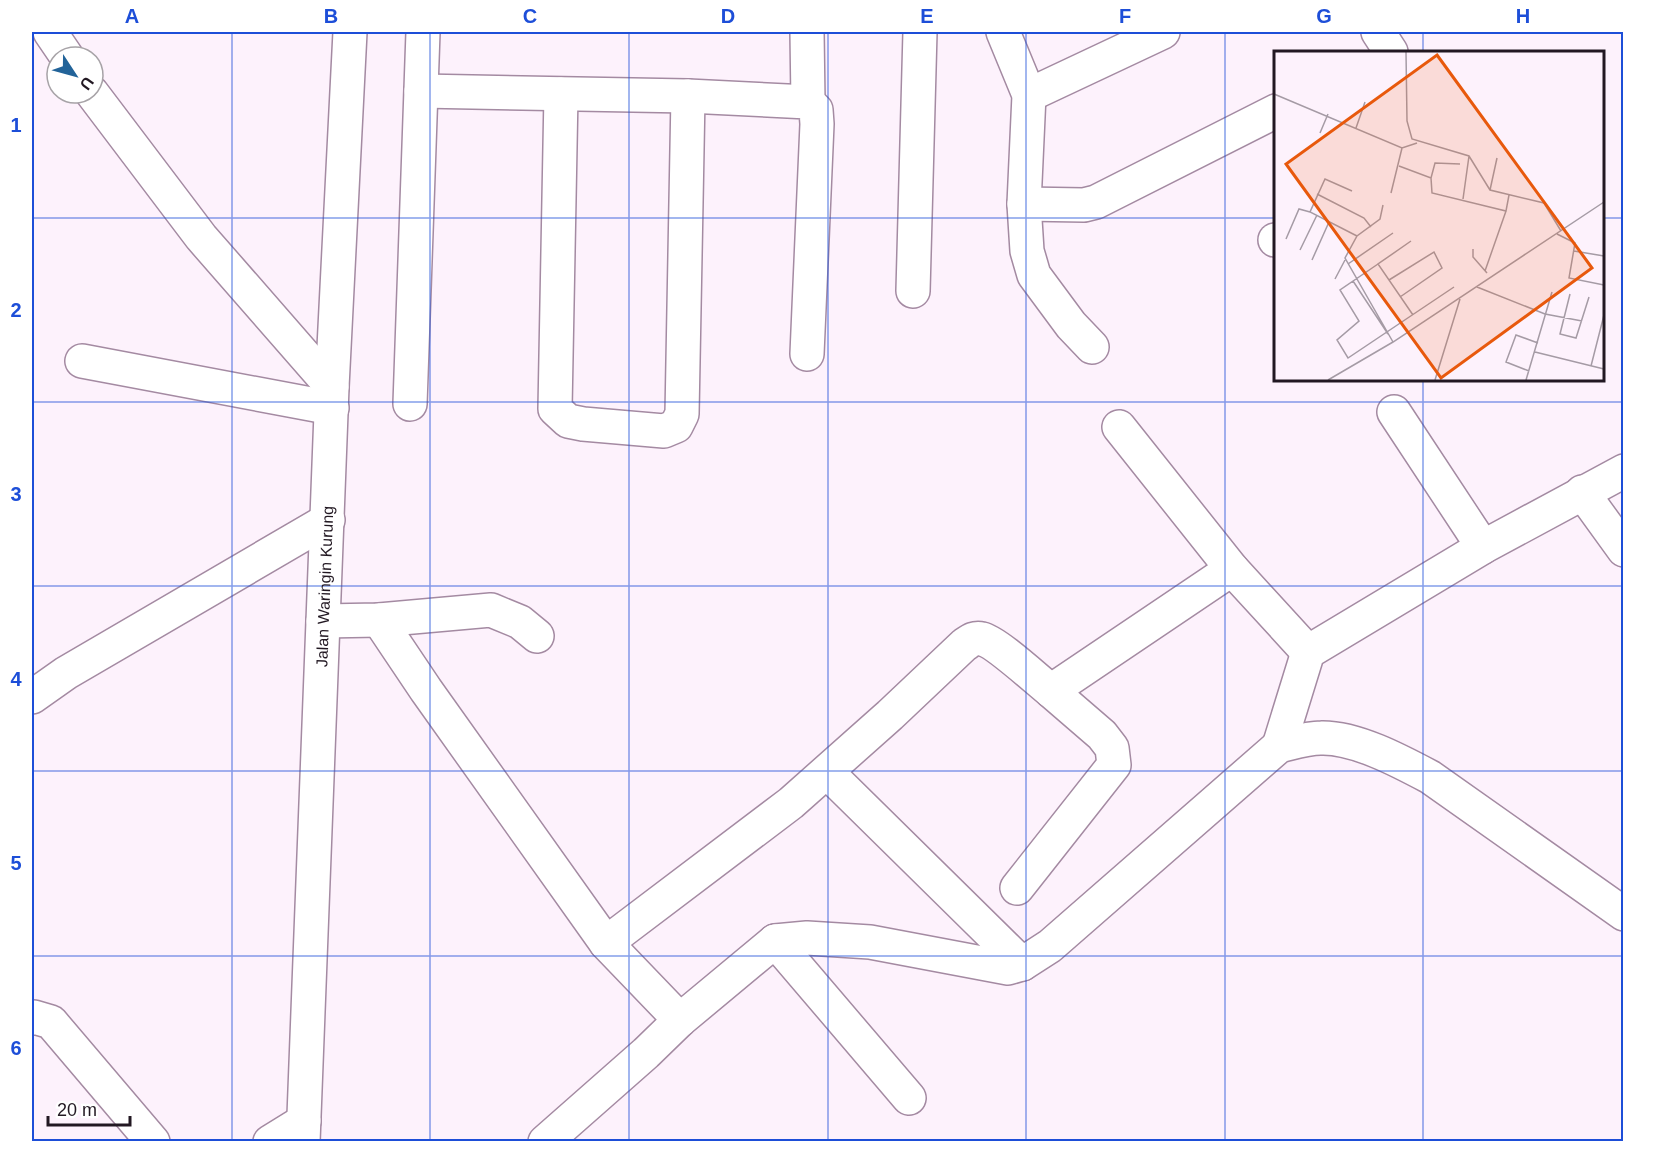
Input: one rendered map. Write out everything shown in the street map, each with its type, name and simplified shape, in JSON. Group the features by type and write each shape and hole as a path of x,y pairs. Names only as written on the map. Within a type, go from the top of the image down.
{"street":[{"path":"50,32 59,45"},
{"name":"Jalan Waringin Kurung","path":"304,1131 332,398 350,32"},
{"path":"410,404 423,32"},
{"path":"807,32 808,102"},
{"path":"913,291 920,32"},
{"path":"1003,32 1029,95 1024,204 1027,251 1034,276 1071,325 1092,347"},
{"path":"1029,95 1163,32"},
{"path":"1378,32 1390,51"},
{"path":"421,91 688,96 808,102 816,110 817,124 807,354"},
{"path":"561,94 555,409 567,421 664,431 676,426 682,414 688,96"},
{"path":"101,105 201,237 332,398"},
{"path":"1024,204 1096,202 1274,112"},
{"path":"82,361 332,398"},
{"path":"1394,412 1484,547"},
{"path":"1119,427 1232,569 1308,652"},
{"path":"1279,746 1308,652 1484,547 1623,471"},
{"path":"1582,492 1623,550"},
{"path":"32,697 66,673 328,520"},
{"path":"1051,690 1232,569"},
{"path":"323,621 379,620 491,610 520,622 537,636"},
{"path":"379,620 606,943 680,1020"},
{"path":"606,943 791,803 973,639 983,639 994,645 1051,690 1102,735 1112,748 1114,765 1017,888"},
{"path":"545,1142 680,1020 775,941 807,938 870,942 1008,968 1022,964 1050,946 1279,746 1321,738 1359,744 1396,759 1430,777 1623,914"},
{"path":"827,772 1022,964"},
{"path":"775,941 909,1098"},
{"path":"32,1018 51,1022 153,1141"},
{"path":"270,1142 304,1131"}]}
